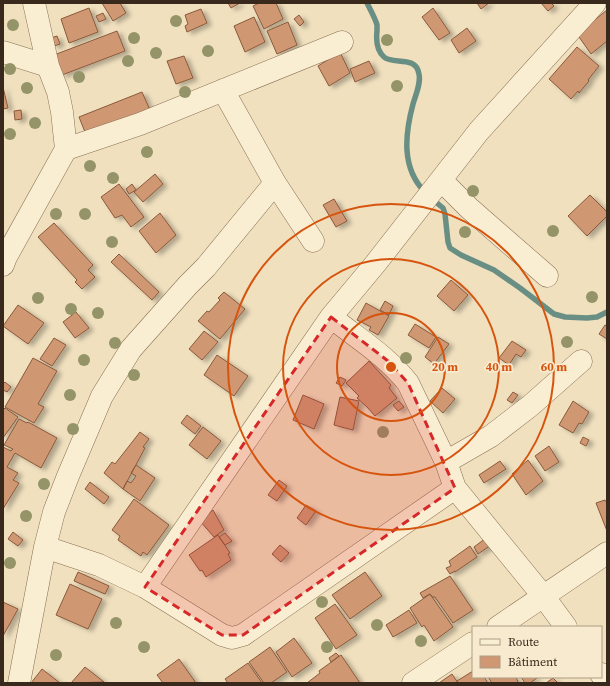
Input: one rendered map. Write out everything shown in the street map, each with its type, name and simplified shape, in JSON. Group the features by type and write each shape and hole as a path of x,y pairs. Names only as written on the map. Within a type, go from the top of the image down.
{"street":[{"path":"3,265 66,148 58,92 48,66 34,3"},
{"path":"145,587 331,317 376,263 479,131 595,3"},
{"path":"66,148 140,124 342,42"},
{"path":"3,52 48,66"},
{"path":"223,90 275,183 313,241"},
{"path":"441,180 469,208 547,276"},
{"path":"19,683 45,547 54,512 102,396 131,349 206,267 275,183"},
{"path":"331,317 400,372 408,383 446,462 455,488 544,597 565,626"},
{"path":"446,462 491,436 525,410 581,361"},
{"path":"45,547 99,566 145,587 222,635 232,638 243,635 455,488"},
{"path":"500,626 607,553"},
{"path":"413,683 472,644"}],"highlighted area":[{"path":"331,317 388,361 408,383 455,488 243,635 222,635 145,587"}],"building":[{"path":"102,3 120,3 126,13 113,21"},
{"path":"228,3 240,3 231,8"},
{"path":"259,3 276,3 283,19 264,29 253,6"},
{"path":"477,3 489,3 481,9"},
{"path":"541,3 551,3 554,6 548,11"},
{"path":"89,8 98,32 69,43 61,19"},
{"path":"433,8 450,33 439,40 422,17"},
{"path":"201,9 207,23 187,32 185,26 188,24 185,15"},
{"path":"607,10 607,41 591,54 577,34"},
{"path":"103,13 106,19 99,22 96,16"},
{"path":"299,15 304,22 300,26 294,19"},
{"path":"254,17 265,42 245,52 234,26"},
{"path":"288,22 297,45 277,54 267,31"},
{"path":"467,28 476,41 459,53 451,40"},
{"path":"117,31 125,51 62,75 54,55"},
{"path":"57,36 60,44 54,46 51,38"},
{"path":"577,47 599,66 579,93 578,91 571,99 549,79"},
{"path":"340,52 350,73 329,86 318,66"},
{"path":"184,56 193,78 176,84 167,61"},
{"path":"369,61 375,73 355,82 350,69"},
{"path":"3,87 8,108 3,109"},
{"path":"142,92 150,110 87,137 79,117"},
{"path":"21,110 22,119 15,120 14,111"},
{"path":"155,174 163,184 143,202 134,192"},
{"path":"119,184 144,217 131,227 122,215 115,218 101,197"},
{"path":"132,184 136,190 129,194 126,189"},
{"path":"590,195 607,212 607,216 587,236 568,216"},
{"path":"334,199 347,221 336,227 323,205"},
{"path":"160,213 176,235 156,253 139,231"},
{"path":"54,223 93,265 88,270 95,277 82,289 75,282 77,280 38,237"},
{"path":"119,254 159,292 152,300 111,262"},
{"path":"451,280 468,295 454,311 437,296"},
{"path":"224,292 245,309 220,339 198,321 220,300 218,298"},
{"path":"385,301 393,306 389,315 380,310"},
{"path":"366,303 389,316 378,335 369,330 371,327 357,320"},
{"path":"18,305 44,323 28,344 3,326"},
{"path":"76,312 89,328 75,338 63,322"},
{"path":"415,324 436,337 429,348 408,335"},
{"path":"605,325 607,326 607,339 599,334"},
{"path":"204,331 218,342 202,360 189,349"},
{"path":"438,337 449,344 434,364 425,357"},
{"path":"54,338 66,345 52,366 40,359"},
{"path":"512,341 526,350 521,357 516,354 509,365 499,358"},
{"path":"217,355 248,376 234,396 204,375"},
{"path":"33,358 57,371 38,404 44,407 34,423 5,407"},
{"path":"369,361 391,385 389,388 397,398 375,416 357,398 359,396 346,383"},
{"path":"340,377 346,380 342,386 336,383"},
{"path":"5,382 11,387 7,392 3,390 3,384"},
{"path":"442,388 455,399 443,413 430,401"},
{"path":"513,392 518,395 512,403 507,400"},
{"path":"303,395 324,404 314,429 293,420"},
{"path":"340,397 359,401 353,430 334,425"},
{"path":"399,401 404,407 398,411 393,405"},
{"path":"573,401 589,412 582,424 579,423 573,433 559,425"},
{"path":"5,408 18,417 3,438 3,410"},
{"path":"187,415 201,426 195,434 181,423"},
{"path":"19,419 27,423 28,422 57,438 41,468 15,453 7,467 18,473 13,480 19,483 3,509 3,447 11,451 13,449 4,445"},
{"path":"203,427 221,441 207,459 189,445"},
{"path":"140,432 149,439 143,447 145,448 123,489 104,473 112,462 115,464"},
{"path":"583,437 589,440 586,446 580,443"},
{"path":"549,446 559,462 545,471 535,456"},
{"path":"528,460 543,481 526,495 512,474"},
{"path":"500,461 506,469 484,483 479,475"},
{"path":"136,465 155,478 140,501 123,489 127,481 131,483 136,476 131,473"},
{"path":"279,480 287,486 277,501 268,495"},
{"path":"90,482 109,497 104,504 85,489"},
{"path":"134,499 169,525 147,555 143,552 141,556 118,540 120,536 112,530"},
{"path":"605,500 607,501 607,531 596,503"},
{"path":"306,505 316,511 306,525 297,518"},
{"path":"213,510 224,530 214,537 200,521"},
{"path":"13,532 23,540 18,546 8,539"},
{"path":"225,533 232,541 225,545 219,537"},
{"path":"218,535 230,553 228,554 231,560 206,577 189,555"},
{"path":"486,538 491,545 478,554 474,547"},
{"path":"280,545 289,553 281,562 272,554"},
{"path":"470,546 477,557 450,574 446,568 451,566 449,561"},
{"path":"78,572 109,586 105,594 74,581"},
{"path":"365,572 382,596 350,619 332,595"},
{"path":"450,576 473,610 453,623 435,597 432,597 430,594 423,598 420,593"},
{"path":"70,584 102,599 88,629 56,615"},
{"path":"430,594 453,627 434,641 424,625 422,627 410,608"},
{"path":"3,602 18,609 3,636"},
{"path":"335,604 357,635 336,649 315,618"},
{"path":"409,610 417,623 393,637 386,625"},
{"path":"294,638 312,663 292,677 276,652"},
{"path":"270,647 287,672 271,683 264,683 249,662"},
{"path":"336,653 339,656 331,662 329,658"},
{"path":"341,655 360,683 307,683 320,673 319,671"},
{"path":"179,659 196,683 163,683 157,675"},
{"path":"248,663 262,683 228,683 225,679"},
{"path":"85,667 104,682 71,683"},
{"path":"42,669 60,683 31,683"},
{"path":"472,672 472,678 485,678 488,683 458,683 457,681"},
{"path":"452,674 458,683 439,683"},
{"path":"489,678 516,678 518,682 516,683 492,683"},
{"path":"522,678 537,678 530,683 525,683"},
{"path":"553,678 558,683 546,683"}],"waterway":[{"path":"367,3 377,25 378,45 382,55 388,59 414,64 419,74 419,85 408,127 407,150 412,172 417,183 425,192"},
{"path":"431,198 443,208 450,248 461,255 494,270 554,314 565,317 587,318 597,317 607,312"}]}
